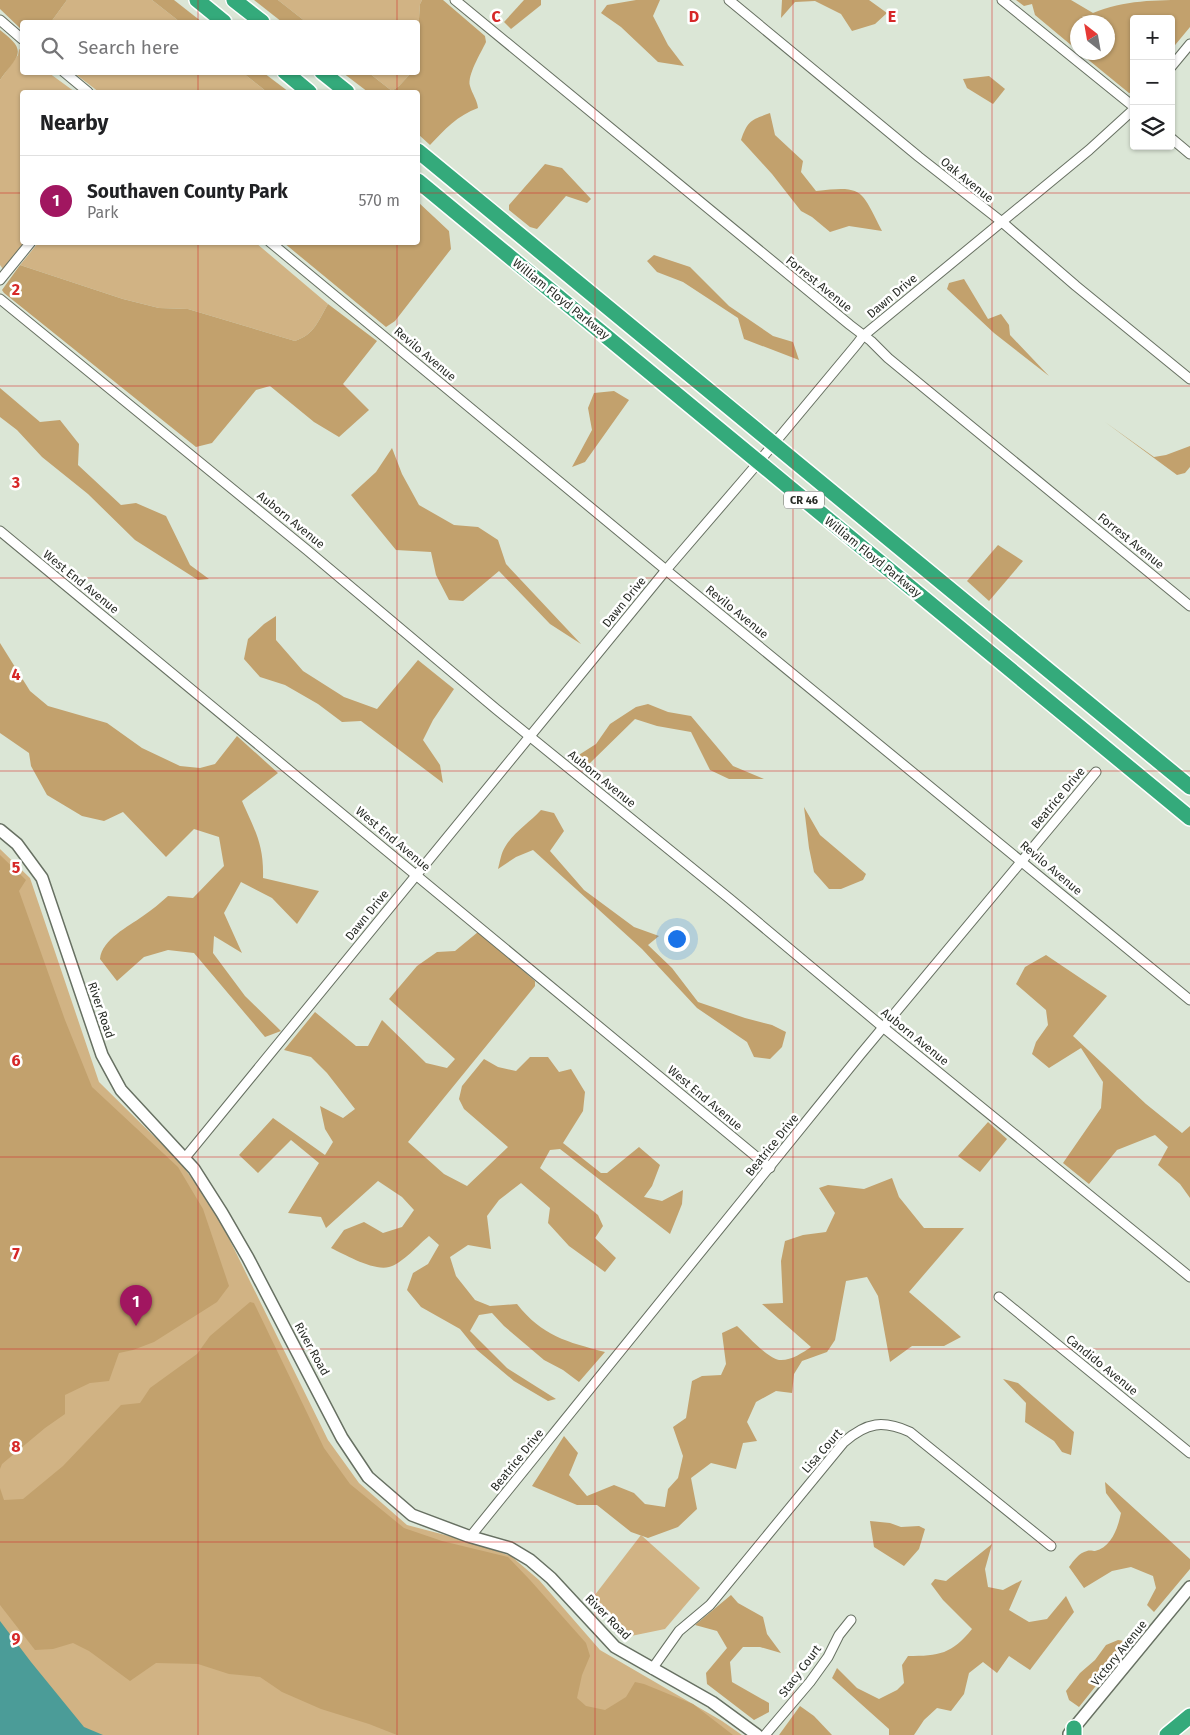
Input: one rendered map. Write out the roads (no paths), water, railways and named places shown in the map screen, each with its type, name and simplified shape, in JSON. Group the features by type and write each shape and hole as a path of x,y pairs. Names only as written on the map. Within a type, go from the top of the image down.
{"highway":[{"path":"197,0 222,20"},
{"path":"234,0 259,20"},
{"path":"289,75 307,90"},
{"path":"326,75 344,90"},
{"name":"William Floyd Parkway","path":"420,153 1190,787"},
{"name":"William Floyd Parkway","path":"420,183 1190,818"},
{"path":"1167,1735 1190,1716"}],"street":[{"name":"Forrest Avenue","path":"455,0 871,341 888,358 1190,606"},
{"name":"Oak Avenue","path":"729,0 926,163 1002,222 1190,379"},
{"path":"1002,0 1130,105"},
{"path":"0,20 20,37"},
{"path":"1175,62 1190,44"},
{"path":"68,75 86,90"},
{"name":"Dawn Drive","path":"184,1159 666,570 864,336 1089,150 1130,112"},
{"path":"1175,141 1190,154"},
{"path":"0,280 29,245"},
{"name":"Revilo Avenue","path":"274,245 1190,1000"},
{"name":"Auborn Avenue","path":"0,299 307,550 884,1028 1190,1277"},
{"name":"West End Avenue","path":"0,531 770,1168"},
{"name":"Beatrice Drive","path":"470,1537 884,1028 1096,772"},
{"name":"River Road","path":"0,830 17,844 42,878 102,1055 121,1090 194,1169 226,1220 310,1374 342,1438 368,1477 412,1515 470,1537 510,1548 530,1560 551,1578 615,1647 712,1702 758,1735"},
{"name":"Candido Avenue","path":"999,1297 1190,1452"},
{"name":"Lisa Court","path":"652,1669 679,1632 710,1605 844,1442 863,1428 871,1425 885,1424 897,1426 910,1432 1051,1546"},
{"name":"Victory Avenue","path":"1072,1733 1190,1587"},
{"name":"Stacy Court","path":"765,1735 810,1682 828,1656 839,1635 851,1620"}],"water":[{"path":"0,1621 84,1727 103,1735 0,1735"}],"place":[{"name":"Southaven County Park","path":"136,1326"}]}
